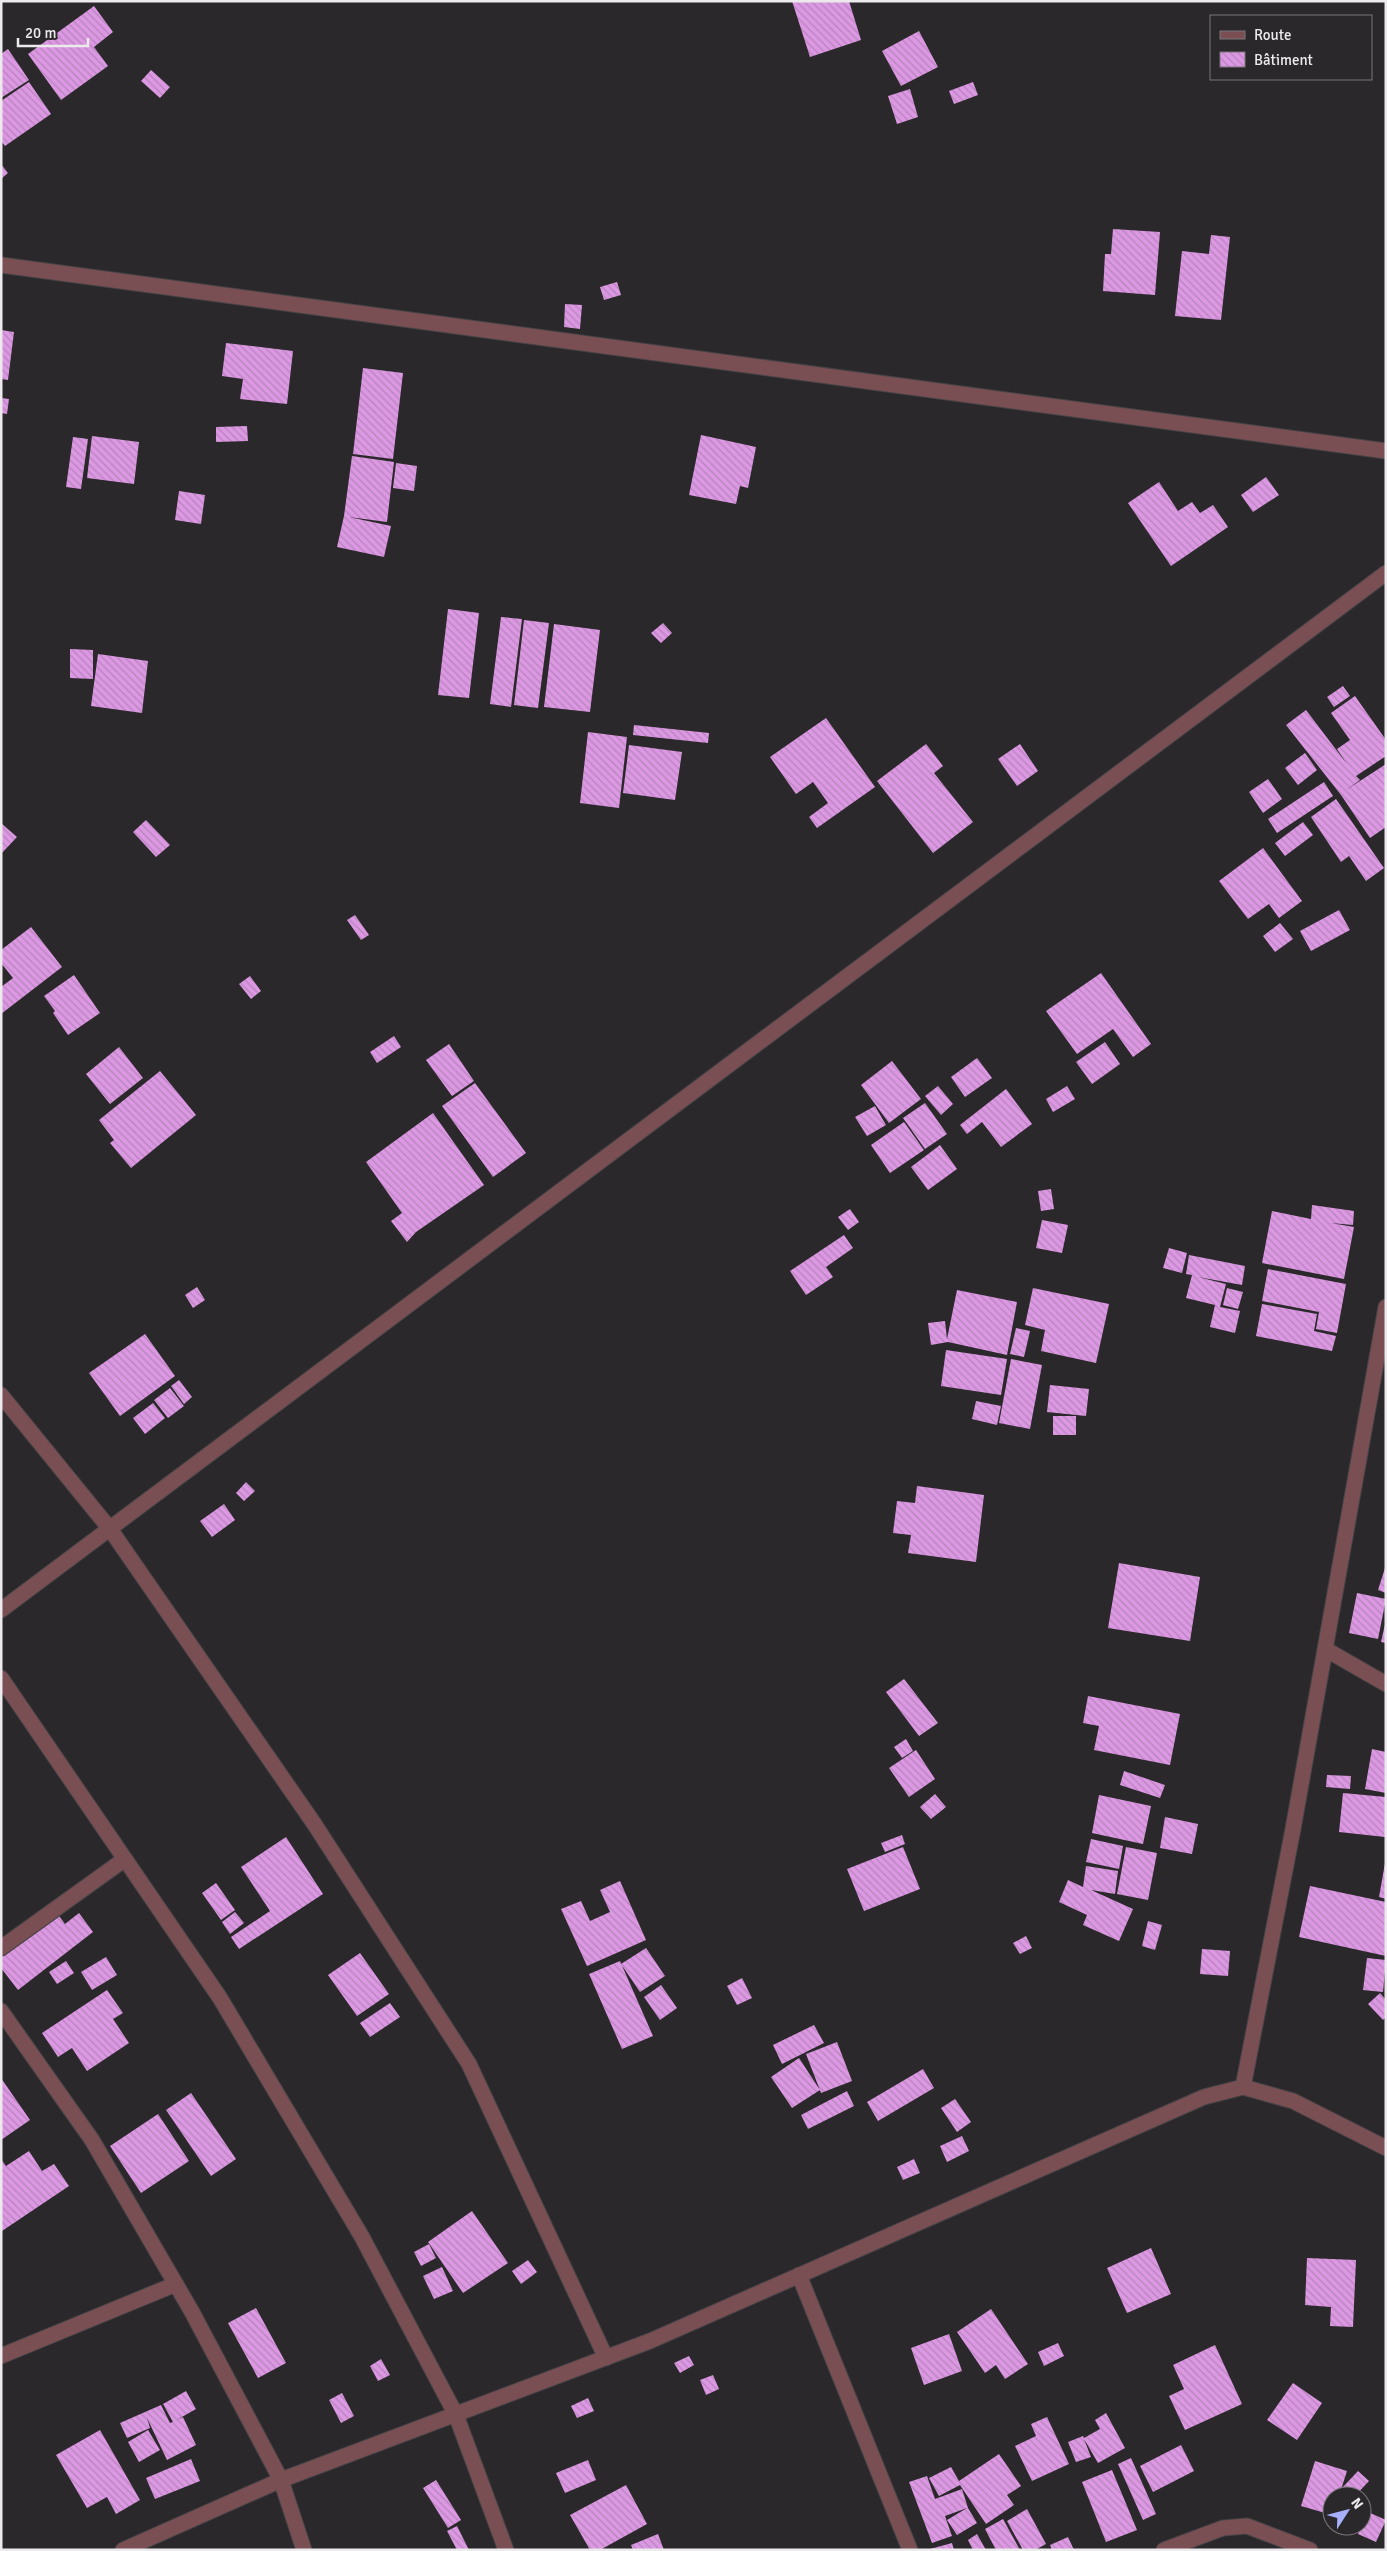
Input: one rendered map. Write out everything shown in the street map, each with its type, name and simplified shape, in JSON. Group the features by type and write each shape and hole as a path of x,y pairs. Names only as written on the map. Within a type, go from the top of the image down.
{"street":[{"path":"1,264 1386,452"},
{"path":"1,1610 1386,573"},
{"path":"1242,2087 1293,1829 1386,1307"},
{"path":"1,1395 110,1528 315,1825 469,2064 606,2358"},
{"path":"1325,1649 1386,1684"},
{"path":"1,1678 220,1998 362,2237 456,2415 506,2550"},
{"path":"1,1948 125,1859"},
{"path":"1,2012 92,2140 176,2284 281,2480 304,2550"},
{"path":"123,2550 281,2480 650,2341 1204,2097 1242,2087 1293,2101 1386,2148"},
{"path":"799,2275 910,2550"},
{"path":"1,2356 176,2284"},
{"path":"1164,2550 1200,2534 1223,2528 1247,2526 1310,2550"}],"building":[{"path":"792,1 849,1 861,40 810,57"},
{"path":"94,6 113,32 94,47 108,66 61,100 28,54"},
{"path":"919,31 938,67 901,86 882,51"},
{"path":"8,49 29,80 1,98 1,54"},
{"path":"151,70 170,87 160,98 141,81"},
{"path":"29,82 51,114 5,146 1,141 1,101"},
{"path":"973,82 978,95 954,104 949,91"},
{"path":"910,89 918,117 897,124 888,96"},
{"path":"1,164 8,173 1,179"},
{"path":"1113,229 1160,232 1155,295 1103,291 1105,254 1111,254"},
{"path":"1211,235 1230,237 1221,320 1175,316 1182,251 1209,254"},
{"path":"617,282 621,295 604,300 600,287"},
{"path":"565,304 582,305 580,329 564,327"},
{"path":"1,330 14,332 8,380 1,379"},
{"path":"226,343 293,351 287,404 240,399 243,379 222,376"},
{"path":"363,368 403,373 393,459 353,454"},
{"path":"1,398 9,399 7,414 1,413"},
{"path":"247,426 248,441 216,442 216,427"},
{"path":"701,435 756,447 748,488 740,486 736,504 689,495"},
{"path":"92,436 139,442 134,484 87,478"},
{"path":"73,437 88,439 81,489 66,487"},
{"path":"352,456 394,462 387,522 349,517 391,526 384,557 337,547 344,516"},
{"path":"396,463 417,466 414,491 393,488"},
{"path":"1266,477 1279,495 1253,512 1241,495"},
{"path":"1159,482 1178,511 1192,502 1200,513 1213,505 1228,527 1171,566 1128,503"},
{"path":"179,491 205,495 201,524 175,520"},
{"path":"448,609 479,613 469,698 438,695"},
{"path":"501,617 522,619 511,707 490,704"},
{"path":"524,620 549,623 538,708 514,705"},
{"path":"663,623 672,633 661,643 651,633"},
{"path":"554,624 600,630 590,712 544,707"},
{"path":"70,649 93,650 93,679 70,678"},
{"path":"98,654 148,661 142,713 91,706"},
{"path":"1343,686 1350,696 1334,707 1327,697"},
{"path":"1355,696 1386,740 1386,756 1356,776 1360,780 1346,790 1386,764 1386,827 1370,838 1341,795 1286,725 1306,710 1347,764 1337,749 1350,740 1331,713"},
{"path":"826,718 875,787 817,828 809,817 828,803 813,782 796,794 770,757"},
{"path":"634,725 709,733 708,743 633,735"},
{"path":"588,732 627,737 619,808 580,803"},
{"path":"926,744 943,766 934,773 973,822 933,853 877,781"},
{"path":"1020,744 1038,771 1017,786 998,759"},
{"path":"629,745 682,752 675,800 623,793"},
{"path":"1305,753 1317,770 1298,785 1285,768"},
{"path":"1268,779 1282,799 1263,813 1249,792"},
{"path":"1324,782 1333,796 1277,833 1268,819"},
{"path":"1336,799 1384,868 1366,881 1349,856 1341,862 1311,817"},
{"path":"146,820 170,845 156,857 133,832"},
{"path":"1303,822 1313,835 1285,856 1275,843"},
{"path":"1,823 17,837 1,854"},
{"path":"1263,848 1302,901 1279,918 1269,904 1248,919 1219,881"},
{"path":"1339,910 1350,930 1311,951 1300,931"},
{"path":"355,915 369,935 361,940 347,920"},
{"path":"1280,923 1293,939 1275,952 1263,936"},
{"path":"31,927 62,967 1,1014 1,987 13,978 1,963 1,950"},
{"path":"1101,973 1151,1044 1133,1057 1113,1029 1077,1054 1046,1011"},
{"path":"74,975 100,1013 68,1035 53,1013 55,1011 44,996"},
{"path":"250,976 261,991 251,999 239,984"},
{"path":"394,1036 401,1047 377,1063 370,1052"},
{"path":"1105,1042 1120,1064 1092,1084 1076,1062"},
{"path":"449,1044 474,1081 452,1096 426,1060"},
{"path":"119,1047 143,1078 110,1104 86,1074"},
{"path":"977,1058 992,1078 965,1097 951,1077"},
{"path":"892,1061 921,1099 889,1123 861,1085"},
{"path":"160,1071 196,1115 131,1168 110,1143 114,1140 99,1120"},
{"path":"475,1083 526,1153 493,1177 442,1106"},
{"path":"938,1086 953,1104 941,1115 925,1096"},
{"path":"1067,1086 1075,1099 1053,1112 1046,1099"},
{"path":"1006,1089 1032,1124 1001,1147 982,1122 967,1134 960,1125"},
{"path":"925,1103 947,1134 925,1149 903,1118"},
{"path":"875,1106 886,1125 867,1136 855,1117"},
{"path":"433,1113 484,1185 416,1232 407,1242 391,1221 402,1213 366,1162"},
{"path":"904,1122 924,1150 890,1173 871,1145"},
{"path":"940,1145 957,1169 928,1190 911,1167"},
{"path":"1051,1189 1054,1209 1041,1211 1038,1191"},
{"path":"1312,1205 1354,1211 1353,1225 1331,1223 1354,1227 1344,1279 1262,1263 1272,1211 1311,1219"},
{"path":"850,1209 859,1222 848,1230 838,1217"},
{"path":"1042,1220 1068,1225 1062,1253 1036,1248"},
{"path":"844,1235 853,1248 826,1267 833,1277 806,1295 790,1271"},
{"path":"1169,1248 1187,1253 1182,1273 1163,1268"},
{"path":"1189,1255 1245,1266 1242,1285 1198,1277 1226,1284 1220,1307 1240,1311 1235,1333 1210,1327 1215,1305 1186,1298 1192,1275 1186,1274"},
{"path":"1268,1269 1346,1284 1337,1333 1316,1329 1319,1312 1262,1301"},
{"path":"197,1287 205,1300 193,1308 185,1295"},
{"path":"1033,1288 1109,1304 1096,1363 1041,1351 1045,1330 1025,1325"},
{"path":"1227,1288 1243,1292 1238,1309 1223,1305"},
{"path":"957,1290 1017,1302 1007,1355 948,1342 931,1345 928,1323 945,1321 947,1339"},
{"path":"1262,1304 1317,1314 1314,1331 1336,1336 1332,1351 1256,1336"},
{"path":"1016,1328 1030,1331 1024,1357 1010,1354"},
{"path":"145,1334 175,1376 120,1416 89,1373"},
{"path":"946,1350 1007,1359 1001,1395 941,1386"},
{"path":"1011,1359 1042,1365 1030,1429 999,1423"},
{"path":"179,1380 192,1397 184,1404 171,1386"},
{"path":"1050,1385 1089,1389 1086,1416 1047,1412"},
{"path":"170,1388 184,1406 168,1418 154,1400"},
{"path":"976,1401 1001,1406 997,1425 972,1419"},
{"path":"153,1403 165,1418 145,1434 133,1418"},
{"path":"1053,1416 1076,1416 1076,1435 1053,1435"},
{"path":"246,1482 255,1491 244,1501 236,1493"},
{"path":"917,1486 984,1495 976,1562 908,1553 911,1535 893,1533 897,1501 915,1503"},
{"path":"224,1504 235,1520 212,1537 200,1521"},
{"path":"1119,1563 1200,1577 1190,1641 1108,1628"},
{"path":"1386,1568 1386,1593 1378,1590"},
{"path":"1357,1593 1386,1599 1378,1639 1349,1633"},
{"path":"1386,1624 1386,1643 1381,1642"},
{"path":"904,1679 938,1723 919,1736 886,1692"},
{"path":"1088,1696 1180,1714 1170,1765 1094,1750 1099,1726 1083,1723"},
{"path":"906,1739 913,1751 902,1758 894,1747"},
{"path":"1372,1749 1386,1752 1386,1793 1365,1789"},
{"path":"916,1750 935,1779 909,1797 889,1768"},
{"path":"1124,1771 1165,1785 1160,1798 1120,1785"},
{"path":"1327,1775 1351,1776 1350,1789 1326,1787"},
{"path":"1343,1793 1386,1797 1385,1837 1339,1832"},
{"path":"935,1794 946,1807 931,1819 920,1807"},
{"path":"1099,1795 1151,1806 1143,1844 1092,1833"},
{"path":"1165,1817 1198,1824 1192,1854 1160,1848"},
{"path":"902,1835 905,1844 885,1852 881,1843"},
{"path":"286,1837 323,1894 239,1949 231,1937 270,1911 241,1867"},
{"path":"1091,1839 1123,1846 1119,1869 1086,1862"},
{"path":"903,1847 920,1889 864,1911 847,1869"},
{"path":"1126,1847 1157,1853 1148,1900 1117,1894"},
{"path":"1386,1864 1386,1899 1379,1897"},
{"path":"1086,1866 1118,1871 1115,1894 1091,1890 1133,1909 1119,1941 1083,1925 1087,1915 1059,1902 1068,1880 1083,1887"},
{"path":"620,1881 646,1940 587,1966 561,1909 581,1901 590,1921 610,1912 600,1890"},
{"path":"216,1883 235,1910 221,1920 202,1893"},
{"path":"1310,1886 1386,1902 1386,1956 1299,1937"},
{"path":"54,1909 65,1924 79,1913 93,1932 18,1990 1,1968 1,1950"},
{"path":"235,1912 244,1923 230,1934 222,1922"},
{"path":"1148,1921 1162,1925 1155,1950 1142,1946"},
{"path":"1026,1936 1032,1948 1020,1954 1013,1943"},
{"path":"646,1948 665,1976 640,1992 621,1964"},
{"path":"1202,1949 1230,1951 1228,1976 1200,1974"},
{"path":"360,1953 389,1994 357,2016 328,1975"},
{"path":"106,1957 117,1975 92,1990 81,1972"},
{"path":"1367,1958 1386,1960 1383,1992 1363,1990"},
{"path":"66,1961 74,1973 57,1984 49,1972"},
{"path":"620,1961 653,2036 622,2049 589,1974"},
{"path":"742,1978 752,1998 737,2005 727,1986"},
{"path":"661,1985 677,2008 660,2020 644,1997"},
{"path":"107,1990 123,2013 113,2019 129,2043 87,2071 72,2048 58,2057 42,2033"},
{"path":"1380,1993 1386,2000 1386,2017 1383,2020 1368,2004"},
{"path":"390,2003 400,2017 370,2037 360,2023"},
{"path":"814,2025 824,2043 782,2064 773,2045"},
{"path":"837,2042 852,2081 821,2093 806,2054"},
{"path":"799,2058 820,2090 792,2108 771,2077"},
{"path":"923,2069 934,2088 878,2121 867,2102"},
{"path":"1,2078 30,2120 1,2140"},
{"path":"847,2091 854,2106 808,2129 801,2115"},
{"path":"191,2093 236,2159 211,2176 166,2110"},
{"path":"955,2099 971,2122 957,2132 941,2108"},
{"path":"158,2114 189,2161 141,2193 110,2146"},
{"path":"962,2136 969,2151 947,2162 940,2146"},
{"path":"29,2151 42,2171 54,2164 69,2186 2,2231 1,2159 6,2166"},
{"path":"914,2159 920,2173 903,2180 897,2167"},
{"path":"472,2211 508,2263 463,2293 428,2242"},
{"path":"429,2244 436,2258 421,2266 414,2252"},
{"path":"1151,2248 1171,2294 1127,2313 1107,2268"},
{"path":"1307,2258 1356,2260 1353,2327 1330,2326 1331,2307 1305,2305"},
{"path":"528,2260 537,2272 521,2284 512,2271"},
{"path":"442,2267 453,2291 434,2299 423,2276"},
{"path":"256,2308 286,2363 258,2378 228,2323"},
{"path":"991,2309 1028,2364 1005,2379 996,2365 985,2373 957,2332"},
{"path":"949,2334 962,2371 924,2385 911,2348"},
{"path":"1058,2343 1064,2356 1044,2366 1038,2352"},
{"path":"1215,2345 1242,2404 1185,2430 1169,2396 1184,2389 1173,2365"},
{"path":"689,2356 694,2365 680,2373 674,2363"},
{"path":"381,2359 390,2375 378,2381 370,2366"},
{"path":"713,2375 719,2389 706,2395 700,2380"},
{"path":"1293,2383 1322,2403 1297,2440 1267,2420"},
{"path":"186,2391 196,2409 173,2422 163,2404"},
{"path":"342,2393 354,2416 341,2423 329,2400"},
{"path":"588,2398 594,2411 577,2418 571,2406"},
{"path":"161,2405 170,2423 183,2417 196,2445 167,2460 147,2418 150,2428 127,2438 120,2423"},
{"path":"1106,2413 1125,2448 1098,2463 1084,2439 1091,2457 1076,2462 1068,2442 1083,2436 1084,2438 1100,2429 1095,2420"},
{"path":"1047,2417 1069,2464 1032,2481 1015,2446 1036,2436 1031,2424"},
{"path":"100,2430 140,2500 116,2514 107,2497 87,2508 56,2455"},
{"path":"148,2430 160,2450 139,2462 128,2442"},
{"path":"1181,2445 1194,2471 1153,2492 1140,2466"},
{"path":"999,2454 1021,2486 1007,2495 1014,2505 986,2524 960,2485 939,2496 929,2478 951,2467 959,2481"},
{"path":"1131,2458 1156,2514 1143,2520 1118,2464"},
{"path":"191,2459 200,2481 155,2499 146,2478"},
{"path":"588,2460 596,2480 565,2493 556,2473"},
{"path":"1315,2461 1347,2471 1342,2486 1322,2486 1322,2512 1301,2506"},
{"path":"1112,2470 1137,2530 1106,2542 1082,2482"},
{"path":"1358,2471 1369,2481 1364,2486 1344,2486"},
{"path":"927,2476 935,2499 962,2489 968,2508 977,2523 957,2535 947,2520 967,2508 945,2516 952,2536 932,2543 909,2482"},
{"path":"436,2480 461,2520 448,2528 423,2488"},
{"path":"626,2485 647,2524 600,2550 590,2550 570,2515"},
{"path":"1027,2509 1046,2544 1035,2550 1023,2550 1007,2521"},
{"path":"1372,2514 1386,2520 1376,2542 1362,2536 1372,2536"},
{"path":"1003,2519 1020,2550 996,2550 985,2529"},
{"path":"457,2526 469,2550 457,2550 447,2531"},
{"path":"658,2534 664,2550 633,2550 631,2545"},
{"path":"977,2534 986,2550 973,2550 968,2540"},
{"path":"1068,2537 1074,2550 1052,2550 1050,2545"},
{"path":"952,2543 954,2550 930,2550 930,2549"}]}
